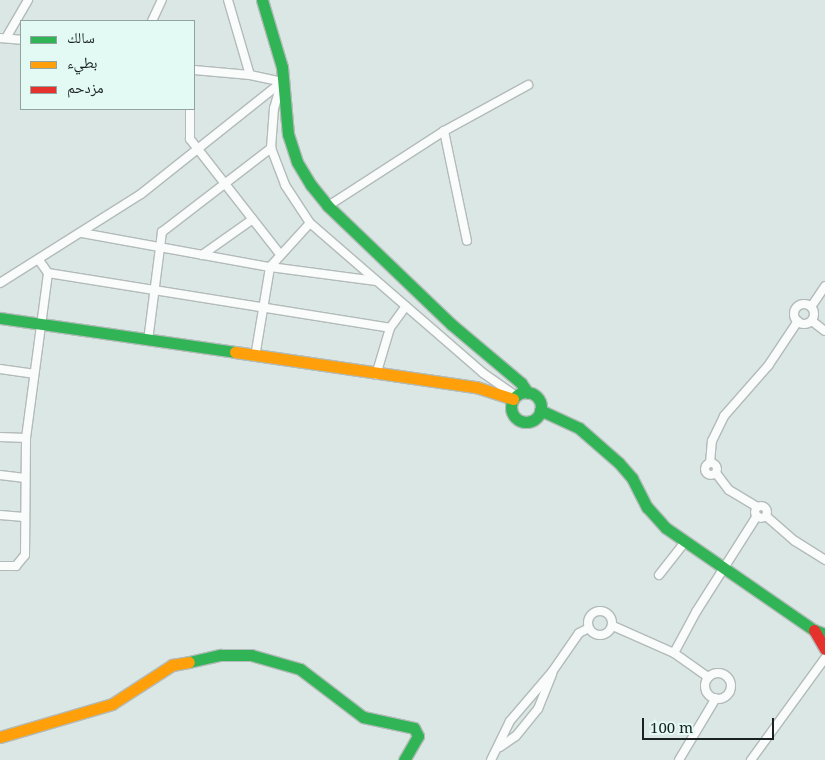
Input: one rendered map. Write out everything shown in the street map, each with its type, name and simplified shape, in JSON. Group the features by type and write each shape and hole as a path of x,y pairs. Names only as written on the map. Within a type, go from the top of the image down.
{"street":[{"path":"20,40 3,38 28,0"},
{"path":"152,20 162,0"},
{"path":"228,0 250,75"},
{"path":"262,0 272,27 282,82 288,134 297,162 328,206 451,324 521,383 528,393 539,400 540,410 532,421 519,421 511,411 515,397"},
{"path":"195,70 250,75 282,82"},
{"path":"282,82 274,108 271,148 285,185 310,223 484,373 515,397"},
{"path":"0,283 141,194 282,82"},
{"path":"328,206 444,131 528,84"},
{"path":"190,110 189,136 197,149 226,182 280,254"},
{"path":"444,131 467,241"},
{"path":"148,341 160,248 166,227 271,148"},
{"path":"202,255 253,218"},
{"path":"255,357 270,267 310,223"},
{"path":"82,233 270,267 377,281"},
{"path":"0,566 16,566 24,559 26,438 48,273 39,260"},
{"path":"48,273 390,328"},
{"path":"811,307 825,286"},
{"path":"804,304 811,307 814,314 812,321 805,324 798,321 794,315 797,308 804,304"},
{"path":"376,375 390,328 406,306"},
{"path":"0,318 376,375 476,388 515,397 528,393"},
{"path":"766,516 765,507 756,507 729,490 716,473 716,464 710,463 712,441 724,416 768,366 798,321"},
{"path":"812,321 825,331"},
{"path":"0,369 34,374"},
{"path":"540,410 579,428 619,463 632,478 655,518 723,569 819,632 825,649"},
{"path":"0,437 26,438"},
{"path":"0,475 25,478"},
{"path":"674,653 723,569 757,516 756,507"},
{"path":"0,515 24,517"},
{"path":"757,516 766,516 795,541 825,560"},
{"path":"659,575 685,542"},
{"path":"597,610 610,614 612,626 604,635 595,634 589,628 588,619 597,610"},
{"path":"612,626 674,653 708,677"},
{"path":"500,748 510,721 552,672 579,633 589,628"},
{"path":"0,737 29,726 112,704 172,665 220,655 251,655 276,660 300,669 363,717 414,728 418,736 404,760"},
{"path":"751,760 825,658"},
{"path":"491,760 500,748 516,736 538,709 552,672"},
{"path":"679,760 716,698 728,694 730,681 720,673 708,677"},
{"path":"708,677 706,692 716,698"}],"traffic: fast":[{"path":"262,0 282,67 288,134 297,162 311,185 328,206 451,324 521,383 528,393"},
{"path":"0,318 235,352"},
{"path":"526,392 537,396 541,407 537,418 526,422 515,418 511,407 515,396 526,392"},
{"path":"540,410 579,428 619,463 632,478 647,507 666,528 814,630 825,634"},
{"path":"189,662 220,655 251,655 300,669 363,717 414,728 418,736 404,760"}],"traffic: slow":[{"path":"235,352 476,387 513,399"},
{"path":"0,737 112,704 172,665 189,662"}],"traffic: jam":[{"path":"814,630 825,649"}]}
